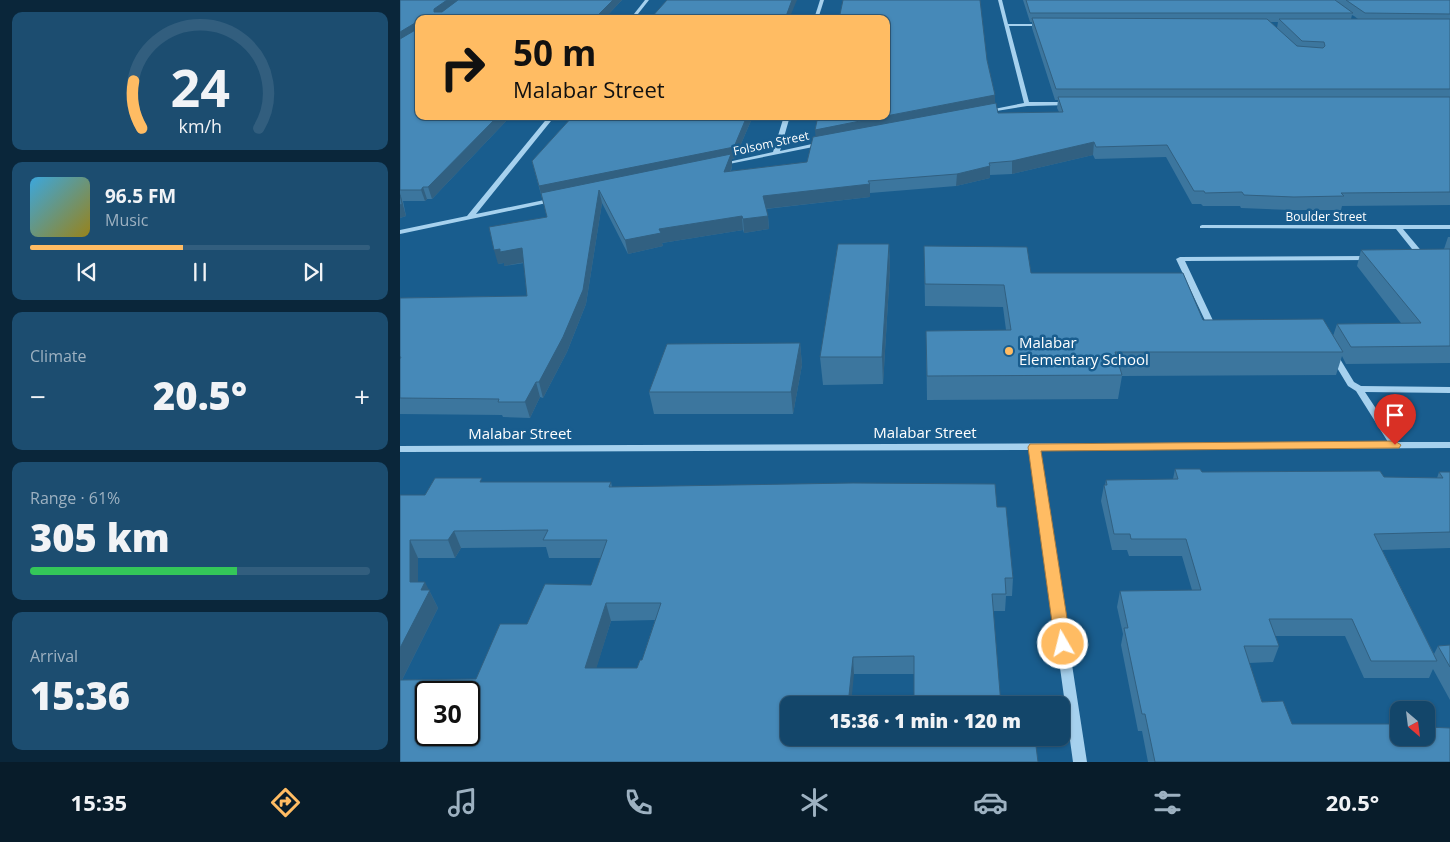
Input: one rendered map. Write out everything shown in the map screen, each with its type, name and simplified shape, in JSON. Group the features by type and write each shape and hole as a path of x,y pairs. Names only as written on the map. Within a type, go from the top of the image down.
{"street":[{"path":"635,15 647,0"},
{"path":"817,15 822,0"},
{"path":"1000,0 1027,104"},
{"path":"1006,25 1045,26"},
{"path":"979,113 1027,104 1076,104"},
{"path":"468,218 549,120"},
{"path":"776,153 786,120"},
{"name":"Folsom Street","path":"718,165 824,144"},
{"path":"400,232 565,198"},
{"name":"Boulder Street","path":"1202,227 1450,227"},
{"path":"1398,227 1420,254 1418,257 1411,258"},
{"path":"1221,333 1215,333 1180,259 1382,258"},
{"path":"1328,347 1351,384 1359,389 1395,445"},
{"path":"1359,389 1450,390"},
{"name":"Malabar Street","path":"400,449 1450,445"},
{"path":"1034,447 1080,762"}],"building":[{"path":"400,0 447,0 434,9 434,12 442,12 458,0 613,0 598,15 415,15 415,23 400,32"},
{"path":"667,0 792,0 786,15 654,15"},
{"path":"843,0 980,0 987,60 995,95 890,115 890,15 840,15"},
{"path":"1026,0 1335,0 1353,13 1030,13"},
{"path":"1346,0 1450,0 1450,14 1365,13"},
{"path":"1032,18 1267,19 1297,46 1323,48 1325,46 1324,42 1302,41 1279,19 1450,19 1450,89 1056,89"},
{"path":"415,30 415,120 494,120 428,187 423,187 421,190 400,190 400,39"},
{"path":"1058,97 1450,97 1450,192 1341,193 1344,196 1294,197 1244,195 1242,192 1205,193 1204,191 1194,191 1167,145 1096,147 1094,142 1012,161 989,163 990,166 957,174 868,181 870,184 763,196 768,216 743,219 742,216 659,229 661,233 625,240 599,190 583,290 563,337 539,382 536,382 525,402 498,402 499,399 400,398 400,298 527,296 522,248 500,252 500,249 494,250 489,227 547,217 541,193 731,154 724,172 807,162 813,137 996,103 998,113 1063,112"},
{"path":"569,120 745,120 734,147 539,186 532,161"},
{"path":"817,120 865,120 815,130"},
{"path":"838,244 889,244 882,357 820,357"},
{"path":"924,246 1027,247 1031,273 1183,273 1203,320 1323,319 1343,352 1115,352 1122,375 927,376 926,331 1011,330 1004,285 925,284"},
{"path":"1450,249 1450,346 1351,347 1337,324 1421,323 1361,250"},
{"path":"800,343 791,392 649,392 667,344"},
{"path":"1175,469 1200,469 1202,472 1380,471 1384,477 1443,478 1439,472 1450,472 1450,532 1374,534 1437,661 1371,661 1352,619 1269,619 1279,646 1244,646 1262,702 1283,701 1292,724 1390,724 1390,746 1435,746 1435,727 1450,728 1450,762 1155,762 1145,714 1142,714 1124,628 1128,628 1120,591 1201,590 1186,539 1131,539 1130,534 1114,534 1104,485 1107,485 1106,480 1178,479"},
{"path":"435,478 482,478 480,482 611,482 609,487 853,483 995,484 997,507 1006,507 1013,578 1005,578 1006,594 992,594 1000,696 914,696 914,656 853,657 849,696 780,696 780,746 1036,746 1038,762 400,762 400,680 476,679 500,624 527,624 545,584 591,585 607,540 543,540 548,530 454,531 448,540 410,540 410,582 425,582 421,590 430,590 400,648 400,495 425,495","holes":["606,603 661,603 642,660 640,660 637,668 585,668"]},
{"path":"1450,645 1450,667 1438,646"}],"place":[{"name":"Malabar Elementary School","path":"1009,351"}],"route":[{"path":"1063,644 1034,447 1395,445"}]}
